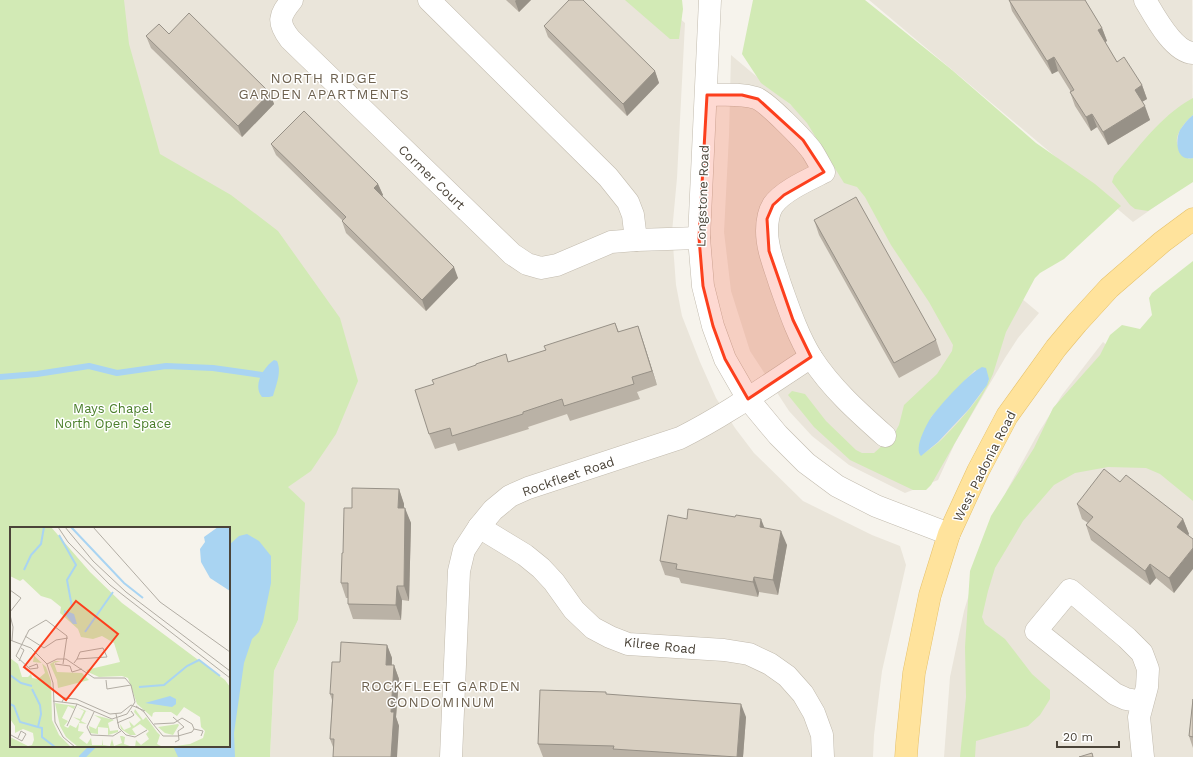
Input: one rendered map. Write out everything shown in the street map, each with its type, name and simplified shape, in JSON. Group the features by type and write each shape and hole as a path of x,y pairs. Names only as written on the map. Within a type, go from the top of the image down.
{"main road":[{"name":"West Padonia Road","path":"906,757 906,742 914,673 930,595 949,534 978,471 1007,416 1056,348 1109,288 1162,242 1193,219"}],"street":[{"name":"Cormer Court","path":"292,0 283,11 280,21 283,30 290,39 517,257 527,264 541,268 557,265 611,242 699,238"},
{"path":"429,0 608,177 628,202 632,215 636,240"},
{"name":"Longstone Road","path":"710,0 707,95 699,238 703,286 713,326 725,359 748,399 778,435 806,463 837,486 876,506 949,534"},
{"path":"1145,0 1165,32 1178,46 1189,53 1193,53"},
{"path":"707,95 742,95 758,99 771,109 803,140 813,152 824,172 784,195 773,205 767,218 769,252 800,338 811,357 845,400 885,436"},
{"name":"Rockfleet Road","path":"451,757 459,571 464,550 479,527 493,510 510,496 528,488 680,438 700,428 748,399 811,357"},
{"name":"Kilree Road","path":"479,527 525,555 541,568 554,582 574,610 593,628 610,637 628,644 724,650 749,654 770,664 787,676 803,694 814,713 822,735 823,757"},
{"path":"1143,702 1126,699 1115,694 1036,631 1070,590 1127,638 1142,653 1148,669 1147,687 1143,702 1139,717 1143,757"}],"highlighted area":[{"path":"707,95 742,95 758,99 803,140 824,172 784,195 773,205 767,219 769,251 793,320 811,357 748,399 725,359 713,326 703,286 699,238"}],"shaded area":[{"path":"32,0 658,0 685,23 677,178 672,232 676,285 682,316 700,362 716,398 735,428 754,453 803,501 872,535 900,546 906,565 882,671 874,735 873,757 270,757 274,671 298,620 253,455"},
{"path":"869,0 1192,0 1193,180 1133,222"},
{"path":"731,55 1039,313 1018,338 1005,358 955,443 938,480 905,493 849,465 812,436 789,411 750,351 731,291 724,232"},
{"path":"1103,342 1193,417 1193,757 944,757 950,677 964,611 982,551 1007,490 1036,437 1062,395"}],"green space":[{"name":"Mays Chapel North Open Space","path":"0,0 124,0 129,44 160,154 231,195 278,231 340,318 358,381 336,434 311,471 288,487 305,503 298,620 274,671 270,757 0,757"},
{"path":"625,0 682,0 683,9 679,39 670,39"},
{"path":"753,0 865,0 952,70 1036,143 1095,184 1121,206 1064,259 1040,273 1035,278 1006,332 988,385 931,485 926,490 913,490 850,460 814,427 788,395 792,391 805,394 826,421 856,450 862,453 874,453 893,436 899,425 904,405 937,374 952,351 953,345 929,302 891,245 865,197 857,187 844,183 807,123 790,104 761,83 742,54","holes":["975,370 989,379 981,394 959,421 939,442 921,455 931,417"]},
{"path":"1193,98 1193,115 1181,129 1177,137 1177,142 1182,153 1189,159 1193,158 1193,182 1148,211 1135,209 1130,205 1112,182 1114,176 1160,123 1181,105"},
{"path":"1193,261 1193,501 1160,474 1146,468 1108,467 1075,473 1054,485 1023,521 995,568 982,617 985,624 1005,639 1032,674 1050,690 1050,699 1040,715 1028,726 976,741 975,757 960,757 966,697 965,647 970,571 991,516 1034,448 1053,408 1100,355 1110,335 1122,325 1140,329 1152,315 1149,298 1152,293"}],"water":[{"path":"1193,115 1193,158 1187,158 1183,157 1178,150 1178,135 1186,122"},
{"path":"274,360 277,361 279,370 273,396 262,397 258,387 260,377 266,367"},
{"path":"982,367 986,368 989,379 987,385 969,409 938,442 921,456 919,453 920,442 924,430 932,416 962,382"},
{"path":"247,534 259,541 271,556 271,583 263,622 259,632 252,639 244,663 234,733 235,757 178,757 173,747 230,747 230,544 239,536"}],"building":[{"path":"569,0 583,0 655,71 623,104 544,26"},
{"path":"1009,0 1085,0 1102,28 1098,30 1117,62 1124,57 1142,85 1135,90 1145,106 1103,132 1092,114 1086,117 1070,92 1074,90 1054,57 1047,61"},
{"path":"189,13 270,93 238,126 146,36 159,24 169,34"},
{"path":"304,111 378,184 374,188 454,267 422,300 342,221 346,217 271,144"},
{"path":"856,197 936,340 894,363 814,220"},
{"path":"615,323 618,332 638,326 652,371 632,377 634,384 564,406 562,399 523,412 523,414 452,436 450,428 429,434 415,390 434,384 432,380 476,364 506,354 508,362 546,350 544,346"},
{"path":"1104,469 1120,482 1126,475 1183,519 1177,527 1193,539 1193,548 1169,578 1150,564 1145,571 1086,525 1093,517 1077,504"},
{"path":"352,488 399,489 398,508 405,508 404,586 397,586 396,605 348,604 348,583 341,583 342,553 344,508 352,508"},
{"path":"688,509 735,517 736,515 761,519 760,527 781,531 773,580 754,577 753,582 676,569 677,564 660,561 668,515 687,519"},
{"path":"341,642 387,645 386,665 394,665 391,712 394,712 391,757 333,757 334,739 330,739 333,694 330,694 332,662 340,662"},
{"path":"540,690 606,692 606,694 741,704 737,757 613,749 614,746 538,744"},
{"path":"1193,699 1193,737 1189,736"},
{"path":"1092,753 1093,757 1079,757"}],"waterway":[{"path":"0,377 37,374 89,366 117,373 166,366 213,368 262,375"},
{"path":"82,757 92,747"}],"district":[{"name":"NORTH RIDGE GARDEN APARTMENTS","path":"324,86"},
{"name":"ROCKFLEET GARDEN CONDOMINUM","path":"441,694"}]}
